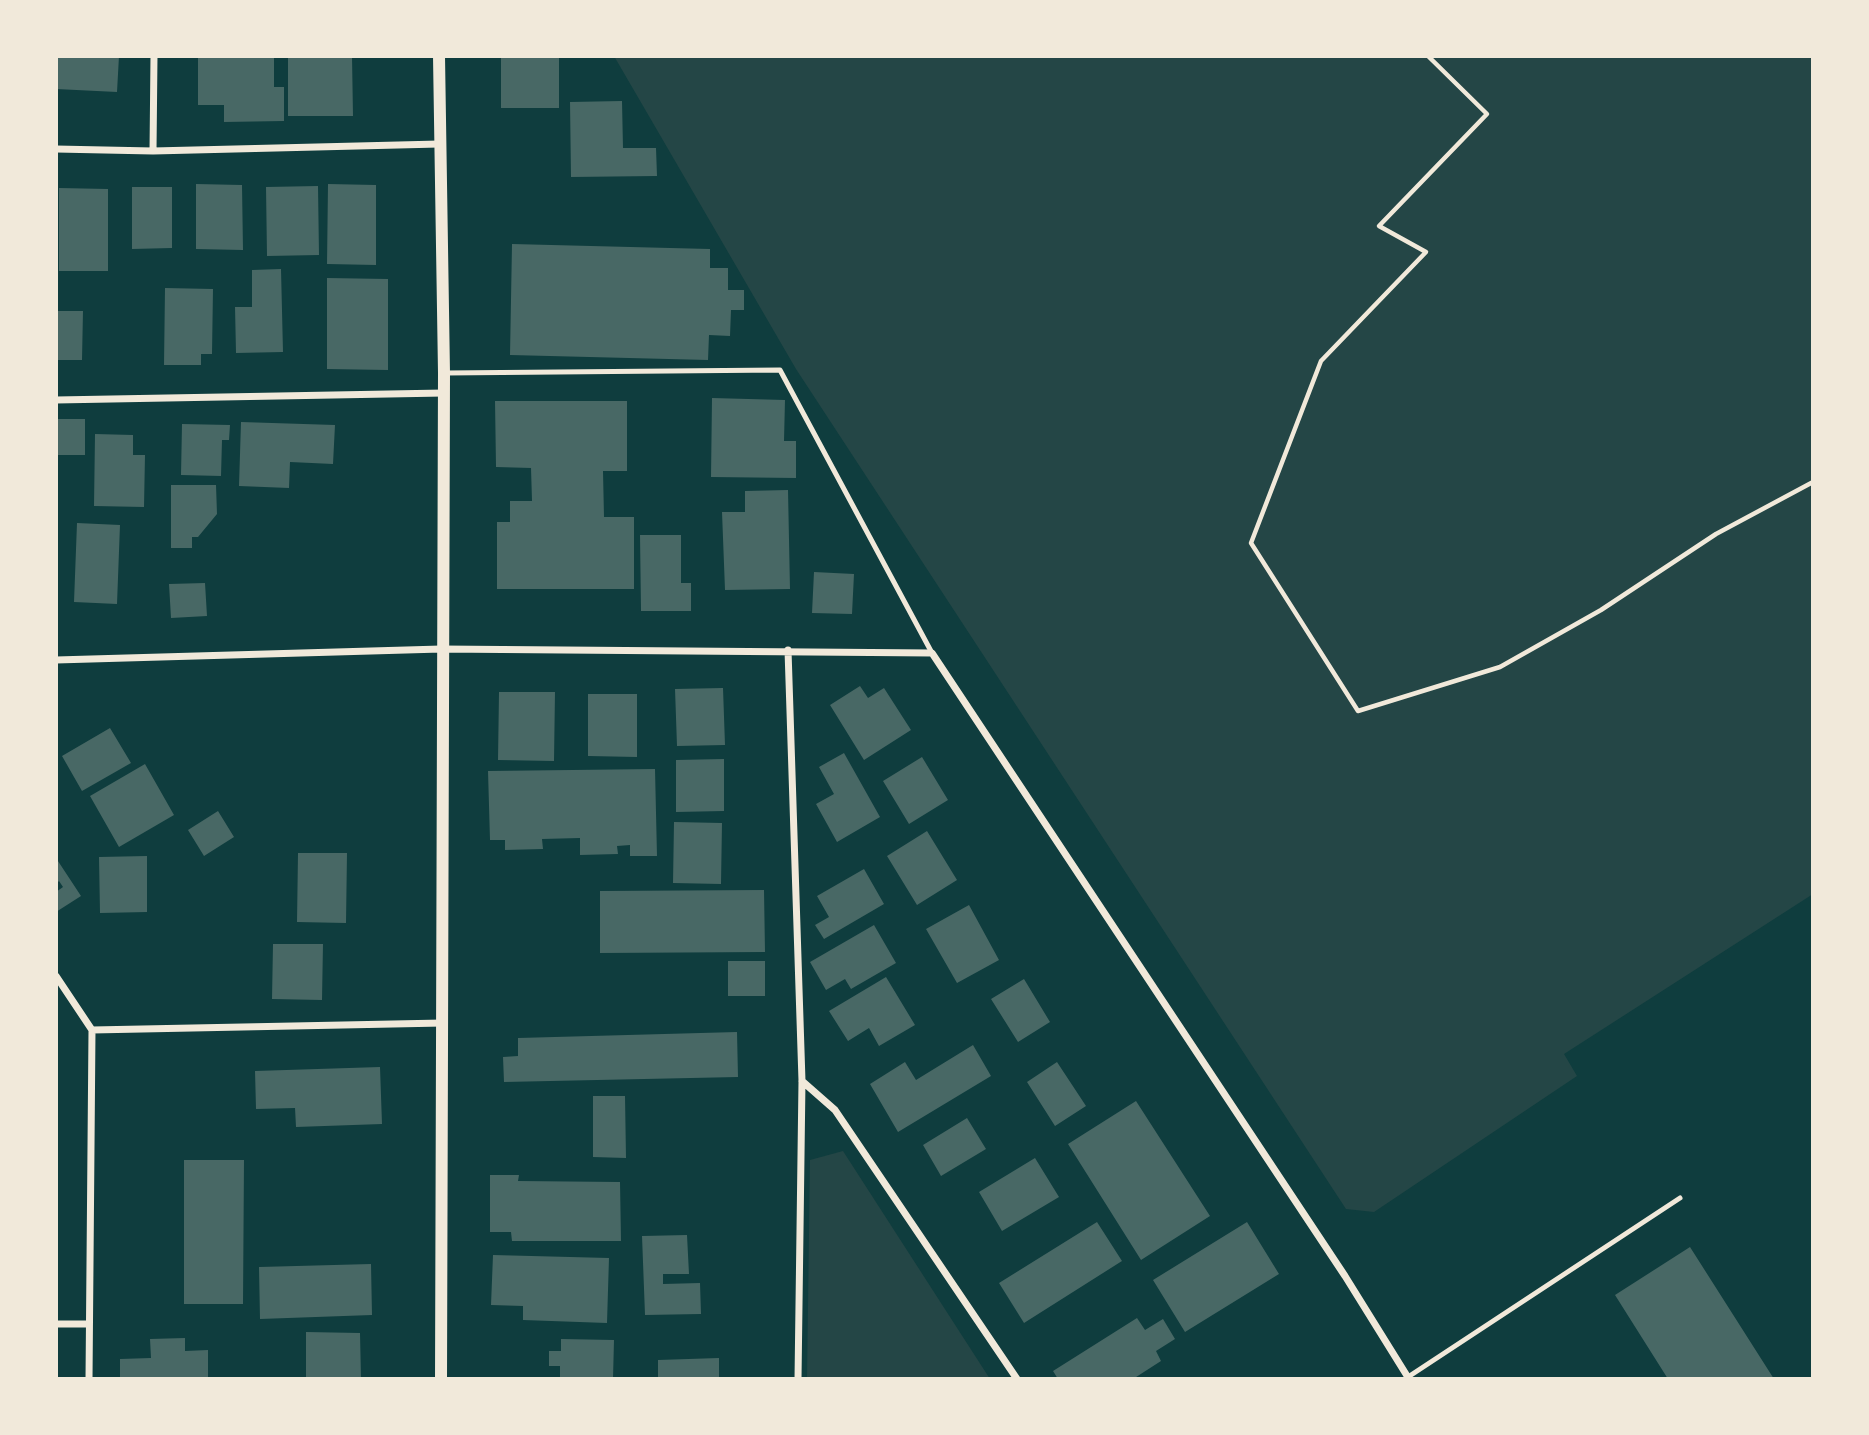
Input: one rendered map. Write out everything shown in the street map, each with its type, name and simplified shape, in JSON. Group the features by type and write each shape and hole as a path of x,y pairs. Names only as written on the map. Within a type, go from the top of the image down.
{"street":[{"path":"153,151 154,56"},
{"path":"439,56 444,373 441,649 441,1379"},
{"path":"56,149 153,151 439,144"},
{"path":"56,400 444,393"},
{"path":"56,660 441,649 932,653 1345,1276 1409,1378"},
{"path":"788,650 802,1081 798,1379"},
{"path":"56,976 92,1030 89,1379"},
{"path":"92,1030 443,1023"},
{"path":"802,1081 835,1110 1017,1379"},
{"path":"56,1324 88,1324"}],"lane":[{"path":"444,373 779,370 932,653"},
{"path":"1409,1378 1680,1198"}],"path":[{"path":"1428,56 1487,114 1379,226 1426,252 1321,361 1251,543 1358,711 1500,667 1601,610 1716,534 1813,482"}],"shaded area":[{"path":"614,56 1813,56 1813,894 1564,1054 1577,1076 1374,1212 1346,1209 796,369"},
{"path":"843,1151 990,1379 807,1379 810,1160"}],"building":[{"path":"56,56 119,56 117,92 56,89"},
{"path":"198,56 274,56 274,87 284,87 284,121 224,122 224,105 198,105"},
{"path":"288,56 352,56 353,116 288,116"},
{"path":"501,56 559,56 559,108 501,108"},
{"path":"622,101 623,148 656,148 657,176 571,177 570,102"},
{"path":"196,184 242,185 243,250 196,249"},
{"path":"328,184 376,185 376,265 327,264"},
{"path":"318,186 319,255 267,256 266,187"},
{"path":"132,187 172,187 172,248 132,249"},
{"path":"59,188 108,189 108,271 59,271"},
{"path":"512,244 710,249 710,268 728,268 728,290 744,290 744,310 731,310 730,336 709,335 708,360 510,355"},
{"path":"281,269 283,352 236,353 235,307 252,307 252,270"},
{"path":"327,278 388,279 388,370 327,369"},
{"path":"165,288 213,289 212,354 201,354 201,365 164,365"},
{"path":"56,311 83,311 82,360 56,360"},
{"path":"712,398 785,400 784,441 796,441 796,478 711,477"},
{"path":"495,401 627,401 627,471 603,471 604,517 634,517 634,589 497,589 497,522 510,522 510,501 532,501 531,468 496,467"},
{"path":"56,419 85,419 85,455 56,455"},
{"path":"241,422 335,425 333,464 290,462 289,488 239,486"},
{"path":"182,424 230,425 229,440 222,440 221,476 181,475"},
{"path":"95,434 133,435 133,455 145,455 144,507 94,506"},
{"path":"171,485 216,485 217,514 198,537 192,537 192,548 171,548"},
{"path":"788,490 790,589 725,590 722,512 745,512 745,491"},
{"path":"77,523 120,525 117,604 74,602"},
{"path":"640,535 681,535 681,583 691,583 691,611 641,611"},
{"path":"814,572 854,574 852,614 812,613"},
{"path":"205,583 207,616 171,618 169,584"},
{"path":"860,686 868,698 884,688 911,730 864,760 830,705"},
{"path":"723,688 725,745 677,746 675,689"},
{"path":"499,692 555,692 554,761 498,760"},
{"path":"588,694 637,694 637,757 588,756"},
{"path":"110,728 131,763 82,791 62,756"},
{"path":"844,753 880,817 837,842 816,804 834,794 819,767"},
{"path":"922,757 948,800 909,824 883,781"},
{"path":"724,759 724,811 676,812 676,760"},
{"path":"145,764 174,815 119,847 90,796"},
{"path":"655,769 657,856 630,856 630,845 617,846 618,854 580,855 580,838 542,839 543,849 505,850 505,840 490,840 488,771"},
{"path":"218,811 234,837 204,856 188,830"},
{"path":"674,822 722,823 721,884 673,883"},
{"path":"927,831 957,880 917,905 887,856"},
{"path":"298,853 347,853 346,923 297,922"},
{"path":"147,856 147,912 100,913 99,857"},
{"path":"56,858 81,896 56,912 56,892 63,887 59,881 56,884"},
{"path":"864,869 884,904 824,939 815,925 829,917 817,896"},
{"path":"764,890 765,952 600,953 600,891"},
{"path":"969,905 999,960 957,983 926,929"},
{"path":"874,925 896,963 851,989 845,979 826,990 810,962"},
{"path":"273,944 323,944 322,1000 272,999"},
{"path":"728,961 765,961 765,996 728,996"},
{"path":"886,977 915,1025 879,1046 869,1028 848,1041 829,1011"},
{"path":"1024,979 1050,1022 1018,1042 991,999"},
{"path":"737,1032 738,1077 504,1082 503,1057 518,1056 518,1038"},
{"path":"973,1045 991,1076 898,1132 870,1084 905,1062 916,1080"},
{"path":"1057,1062 1086,1106 1055,1126 1027,1082"},
{"path":"380,1067 382,1124 296,1127 295,1108 256,1109 255,1071"},
{"path":"593,1096 625,1096 626,1158 593,1157"},
{"path":"1136,1101 1210,1216 1141,1260 1068,1144"},
{"path":"967,1118 986,1149 941,1176 923,1145"},
{"path":"1035,1158 1059,1197 1002,1231 979,1192"},
{"path":"184,1160 244,1160 243,1304 184,1304"},
{"path":"490,1175 519,1175 518,1181 620,1182 621,1241 512,1241 511,1232 490,1232"},
{"path":"1097,1222 1122,1261 1024,1323 999,1283"},
{"path":"1247,1222 1279,1274 1185,1332 1153,1280"},
{"path":"687,1235 689,1274 663,1274 663,1284 700,1283 701,1314 645,1315 642,1236"},
{"path":"1690,1247 1774,1379 1668,1379 1615,1295"},
{"path":"493,1255 609,1258 607,1323 523,1320 523,1306 491,1305"},
{"path":"371,1264 372,1315 260,1319 259,1267"},
{"path":"1137,1318 1145,1330 1163,1319 1175,1339 1156,1351 1161,1361 1133,1379 1058,1379 1053,1371"},
{"path":"306,1332 360,1333 361,1379 306,1379"},
{"path":"185,1338 185,1351 208,1350 208,1379 120,1379 120,1359 151,1358 150,1339"},
{"path":"561,1339 614,1340 613,1379 560,1379 560,1366 549,1366 549,1351 561,1351"},
{"path":"719,1358 719,1379 658,1379 658,1360"}]}
